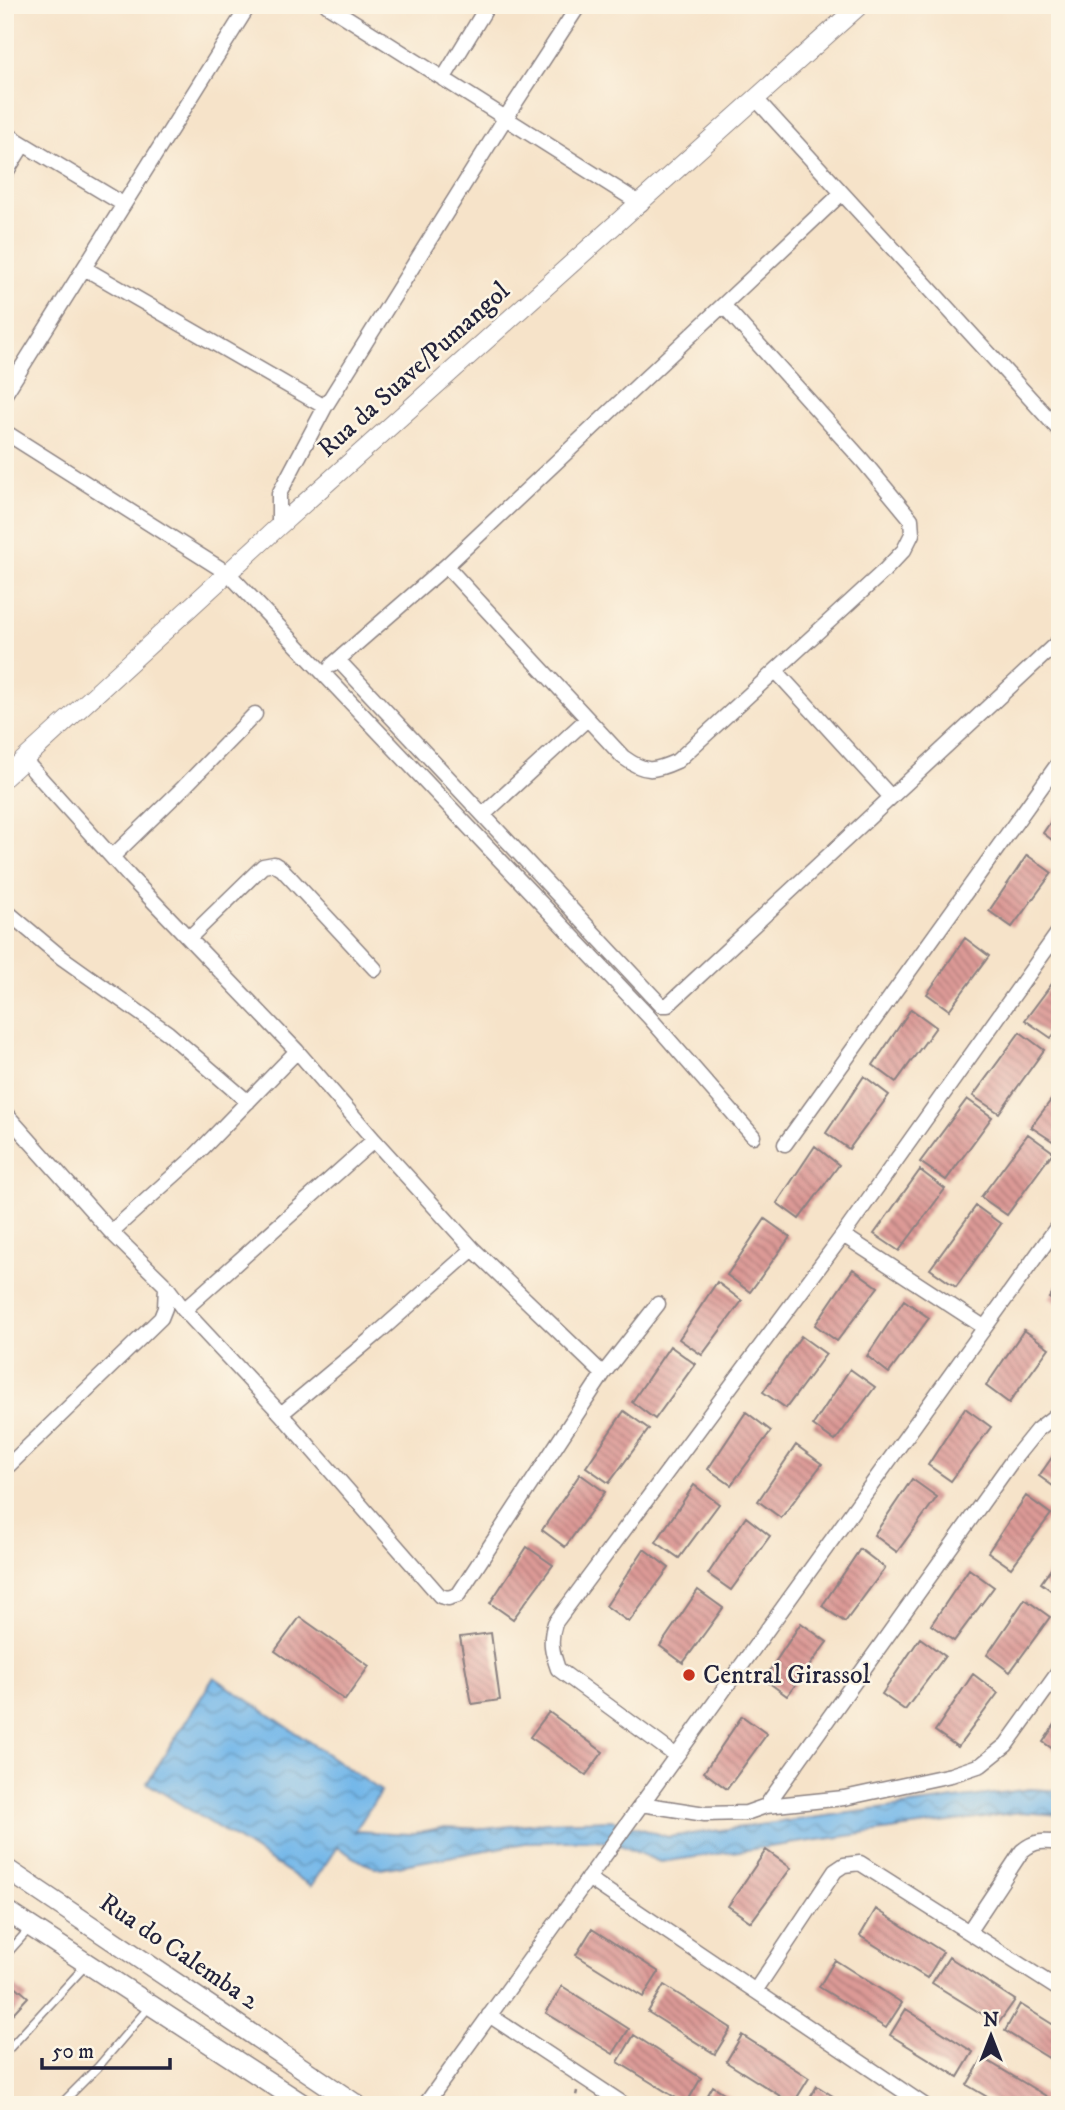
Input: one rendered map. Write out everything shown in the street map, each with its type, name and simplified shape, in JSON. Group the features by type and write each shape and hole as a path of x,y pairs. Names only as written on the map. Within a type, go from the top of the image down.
{"main road":[{"name":"Rua do Calemba 2","path":"5,1868 357,2105"},
{"path":"5,1910 303,2105"}],"street":[{"path":"5,394 249,5"},
{"path":"443,79 488,5"},
{"path":"279,526 279,494 325,407 579,5"},
{"name":"Rua da Suave/Pumangol","path":"5,777 279,526 860,5"},
{"path":"332,7 641,204"},
{"path":"756,99 1060,430"},
{"path":"5,133 123,204"},
{"path":"5,174 23,145"},
{"path":"323,673 446,566 842,193"},
{"path":"84,268 325,407"},
{"path":"446,566 623,757 640,769 660,769 677,761 776,671 904,550 912,534 911,519 724,306"},
{"path":"5,432 229,574 649,1017 753,1136"},
{"path":"338,660 661,1005 668,1005 1060,640"},
{"path":"776,671 890,796"},
{"path":"112,857 184,788 255,714"},
{"path":"483,815 587,719"},
{"path":"24,761 297,1051 473,1249 603,1374"},
{"path":"785,1144 1060,761"},
{"path":"190,937 263,866 274,864 282,869 375,969"},
{"path":"5,910 61,957 168,1033 248,1102"},
{"path":"675,1755 558,1669 551,1650 551,1635 555,1623 843,1235 1060,930"},
{"path":"111,1232 191,1160 297,1051"},
{"path":"5,1112 111,1232 166,1286 184,1310 281,1414 440,1595 448,1598 458,1595 603,1374 658,1304"},
{"path":"184,1310 374,1140"},
{"path":"425,2105 1060,1223"},
{"path":"843,1235 984,1327"},
{"path":"281,1414 378,1334 473,1249"},
{"path":"5,1469 161,1318 165,1308 166,1286"},
{"path":"766,1806 1012,1461 1037,1430 1060,1412"},
{"path":"641,1804 705,1814 746,1814 766,1806 844,1798 951,1775 981,1765 1006,1745 1060,1670"},
{"path":"969,1931 1022,1851 1030,1844 1041,1841 1060,1843"},
{"path":"755,1991 835,1871 853,1862 860,1863 1060,1990"},
{"path":"588,1878 924,2105"},
{"path":"489,2015 625,2105"}],"lane":[{"path":"5,1956 31,1927"},
{"path":"5,2053 87,1964"},
{"path":"60,2105 98,2067 151,2005"}],"water":[{"path":"214,1677 381,1791 355,1831 410,1834 445,1827 484,1829 547,1822 611,1820 668,1837 1031,1789 1060,1791 1060,1815 1020,1812 660,1862 622,1846 597,1840 531,1842 381,1869 364,1863 337,1847 311,1886 147,1783"}],"building":[{"path":"1060,808 1060,846 1043,833"},
{"path":"1027,855 1052,873 1012,927 989,911"},
{"path":"965,938 989,956 949,1010 927,994"},
{"path":"1060,973 1060,1026 1051,1038 1025,1020"},
{"path":"911,1009 936,1027 896,1082 873,1065"},
{"path":"1020,1032 1044,1050 999,1113 973,1096"},
{"path":"864,1076 889,1095 849,1149 826,1133"},
{"path":"1060,1088 1060,1140 1057,1144 1031,1127"},
{"path":"967,1099 992,1117 946,1180 920,1162"},
{"path":"1028,1134 1053,1152 1007,1215 981,1197"},
{"path":"815,1146 839,1165 799,1219 777,1203"},
{"path":"920,1170 945,1189 899,1251 874,1234"},
{"path":"976,1206 1001,1224 956,1287 930,1269"},
{"path":"765,1219 790,1237 750,1292 727,1275"},
{"path":"853,1269 878,1287 837,1341 815,1325"},
{"path":"717,1282 742,1301 702,1355 679,1339"},
{"path":"1060,1282 1060,1306 1049,1298"},
{"path":"904,1300 929,1318 889,1373 867,1356"},
{"path":"1024,1330 1049,1348 1009,1403 986,1386"},
{"path":"801,1336 826,1354 786,1408 763,1392"},
{"path":"670,1346 695,1364 655,1419 632,1402"},
{"path":"850,1369 875,1387 835,1441 813,1425"},
{"path":"965,1408 991,1427 951,1481 928,1465"},
{"path":"624,1411 649,1429 609,1483 586,1467"},
{"path":"746,1412 771,1431 731,1485 708,1469"},
{"path":"796,1445 822,1464 781,1518 758,1501"},
{"path":"1060,1446 1060,1491 1039,1476"},
{"path":"580,1474 605,1492 565,1547 542,1530"},
{"path":"912,1479 937,1497 897,1552 874,1535"},
{"path":"694,1485 719,1504 679,1558 656,1542"},
{"path":"1026,1496 1051,1514 1011,1568 988,1552"},
{"path":"746,1517 770,1536 731,1590 708,1574"},
{"path":"527,1547 553,1565 513,1619 490,1603"},
{"path":"644,1549 669,1568 629,1622 606,1606"},
{"path":"860,1549 885,1568 845,1622 822,1606"},
{"path":"1060,1556 1060,1597 1041,1583"},
{"path":"969,1569 994,1587 954,1641 931,1625"},
{"path":"698,1590 723,1608 683,1663 660,1646"},
{"path":"1025,1599 1050,1617 1010,1672 987,1655"},
{"path":"300,1617 369,1666 345,1700 275,1651"},
{"path":"801,1623 827,1642 787,1696 764,1679"},
{"path":"491,1633 500,1700 472,1704 460,1637"},
{"path":"920,1638 945,1656 905,1710 882,1694"},
{"path":"973,1674 998,1693 958,1747 935,1731"},
{"path":"549,1712 603,1752 586,1775 530,1737"},
{"path":"742,1716 767,1734 727,1789 704,1772"},
{"path":"1060,1717 1060,1754 1043,1742"},
{"path":"766,1850 791,1868 751,1922 728,1906"},
{"path":"876,1909 943,1952 927,1978 860,1936"},
{"path":"592,1929 659,1972 643,1997 576,1955"},
{"path":"949,1957 1015,2000 998,2024 932,1983"},
{"path":"835,1960 902,2003 886,2028 819,1987"},
{"path":"5,1977 28,1997 5,2022"},
{"path":"664,1985 731,2028 715,2054 648,2012"},
{"path":"562,1986 629,2029 613,2054 546,2013"},
{"path":"1020,2004 1060,2029 1060,2065 1005,2031"},
{"path":"906,2009 973,2052 958,2077 890,2035"},
{"path":"634,2035 701,2078 686,2104 618,2062"},
{"path":"742,2035 809,2078 793,2104 726,2062"},
{"path":"983,2058 1051,2099 1047,2105 1001,2105 967,2085"},
{"path":"713,2086 743,2105 702,2105"},
{"path":"817,2086 847,2105 806,2105"}],"place":[{"name":"Central Girassol","path":"689,1675"}]}
